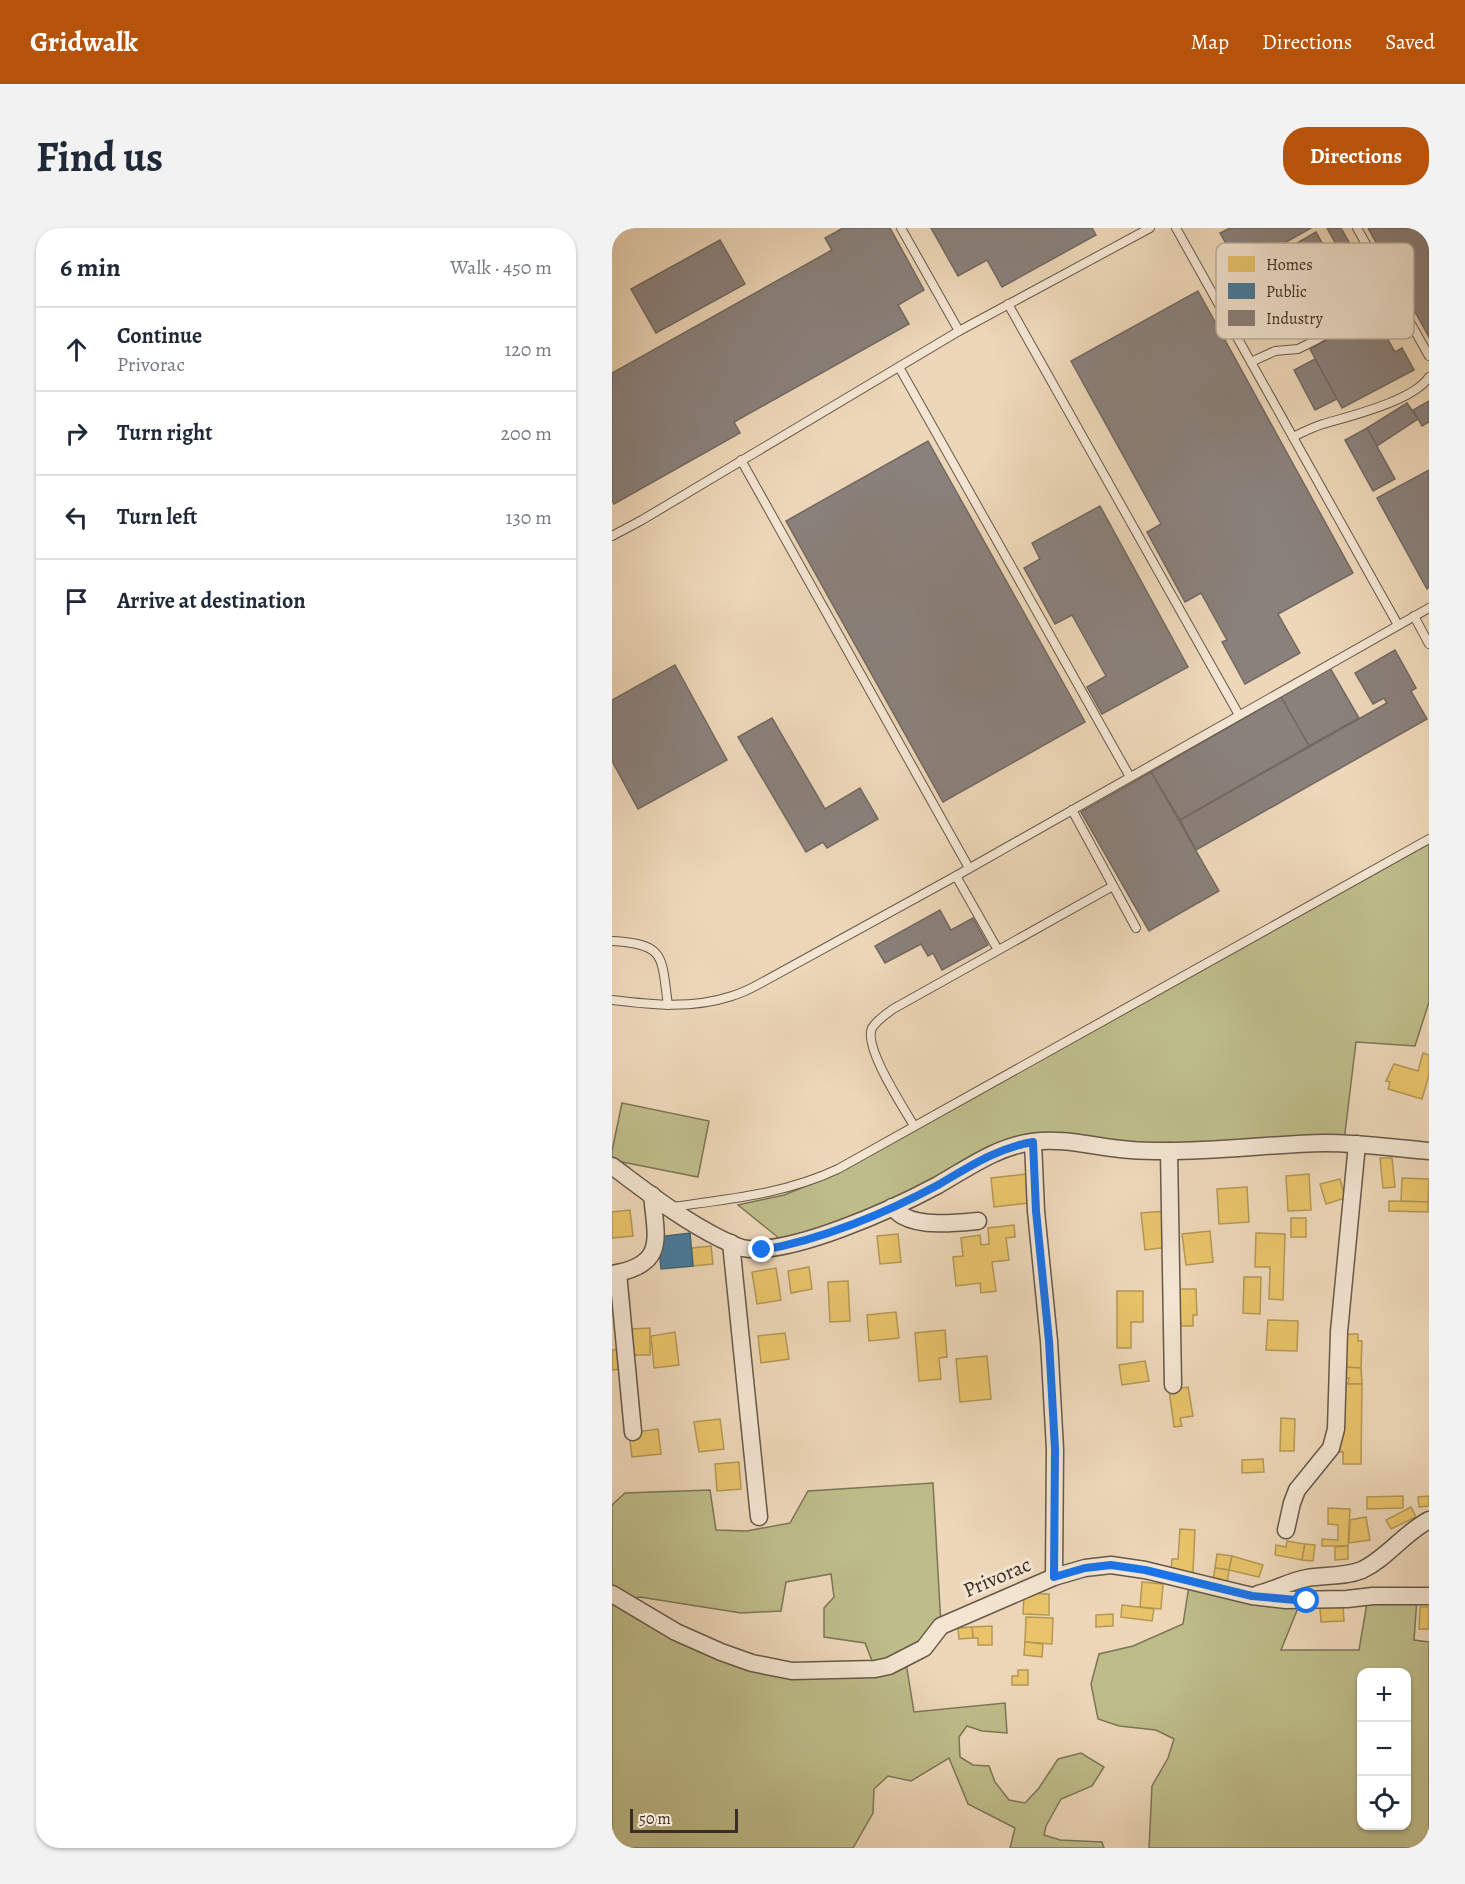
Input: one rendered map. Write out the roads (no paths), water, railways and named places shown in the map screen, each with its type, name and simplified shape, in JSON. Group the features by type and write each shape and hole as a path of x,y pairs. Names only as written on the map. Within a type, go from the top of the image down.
{"street":[{"path":"612,1166 699,1228 740,1247 762,1250 785,1246 828,1233 892,1207 1013,1145 1033,1142 1057,1140 1130,1150 1168,1151 1326,1143 1429,1151"},
{"path":"1033,1142 1036,1211 1049,1341 1055,1449 1054,1577"},
{"path":"1286,1530 1297,1490 1330,1448 1336,1429 1339,1332 1357,1144"},
{"path":"1168,1151 1173,1384"},
{"path":"633,1432 615,1273 641,1265 653,1252 656,1240 652,1195"},
{"path":"892,1207 903,1217 923,1221 945,1224 978,1221"},
{"path":"731,1243 759,1517"},
{"path":"1252,1596 1292,1581 1361,1570 1429,1520"},
{"name":"Privorac","path":"612,1594 676,1632 752,1663 792,1671 874,1670 889,1666 924,1648 941,1626 1054,1577 1085,1568 1111,1565 1145,1570 1252,1596 1307,1601 1373,1596 1429,1596"}],"lane":[{"path":"901,228 959,331"},
{"path":"612,536 959,331 1150,228"},
{"path":"1176,228 1216,299"},
{"path":"1357,228 1366,243"},
{"path":"1008,304 1239,715"},
{"path":"1414,329 1429,356"},
{"path":"1238,339 1398,625"},
{"path":"1251,362 1275,351 1298,349 1319,339"},
{"path":"899,367 1130,777"},
{"path":"1293,437 1323,424 1376,409 1418,389 1429,377"},
{"path":"741,460 969,868"},
{"path":"612,1000 668,1005 705,1002 732,996 752,988 956,876 1429,608"},
{"path":"1414,616 1429,644"},
{"path":"1072,810 1136,928"},
{"path":"670,1208 788,1189 838,1169 1429,838"},
{"path":"956,876 999,950"},
{"path":"914,1126 874,1055 870,1042 872,1029 881,1018 893,1008 1113,886"},
{"path":"612,942 636,943 654,950 662,969 668,1005"}]}
